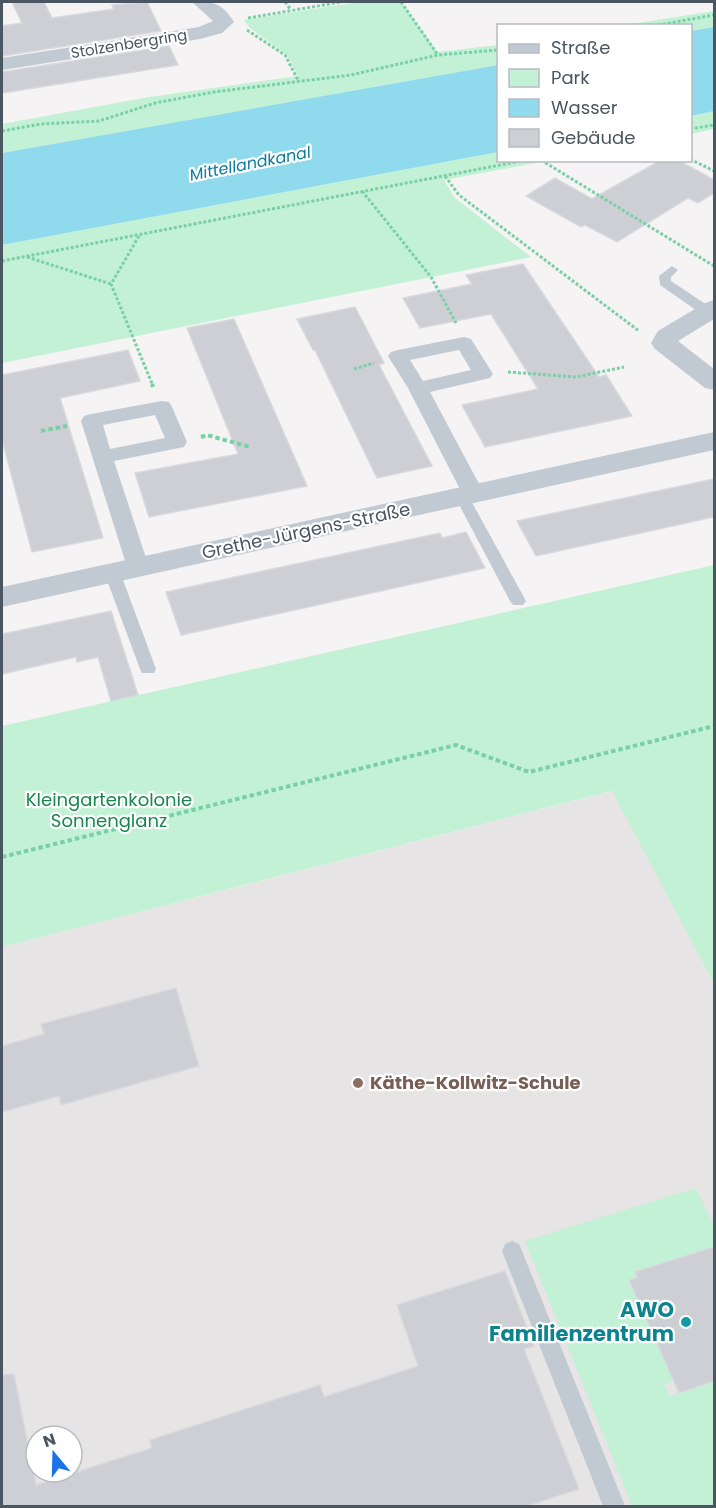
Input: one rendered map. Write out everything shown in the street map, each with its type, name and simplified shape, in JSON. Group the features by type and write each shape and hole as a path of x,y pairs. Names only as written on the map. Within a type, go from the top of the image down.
{"street":[{"path":"202,2 219,14 224,22"},
{"name":"Stolzenbergring","path":"2,64 200,33 215,29 224,22"},
{"path":"711,310 667,337 664,344 714,382"},
{"path":"418,388 483,374 464,343 398,356 418,388 468,496"},
{"path":"103,457 177,442 162,407 91,421 103,457 125,570"},
{"name":"Grethe-Jürgens-Straße","path":"2,597 714,441"}],"lane":[{"path":"672,270 665,276 665,282 711,310"},
{"path":"468,496 518,601"},
{"path":"125,570 148,669"},
{"path":"512,1251 614,1506"}],"path":[{"path":"285,2 291,10"},
{"path":"224,22 341,2"},
{"path":"401,2 438,55"},
{"path":"664,24 714,15"},
{"path":"224,22 247,30 285,55 298,80"},
{"path":"2,131 41,124 99,121 155,103 298,80 351,75 438,55 497,50"},
{"path":"692,129 714,125"},
{"path":"692,160 714,171"},
{"path":"2,261 516,162"},
{"path":"544,162 714,266"},
{"path":"445,176 459,195 648,338 664,344"},
{"path":"362,191 431,277 464,343"},
{"path":"111,284 140,235"},
{"path":"26,256 111,284 162,407"},
{"path":"483,374 512,372 576,377 624,367"},
{"path":"177,442 207,435 250,447"},
{"path":"2,857 456,746 530,772 714,726"}],"shaded area":[{"name":"Käthe-Kollwitz-Schule","path":"613,791 714,984 714,1506 2,1506 2,947"}],"green space":[{"path":"358,2 401,2 437,52 497,45 497,65 2,153 2,124 149,97 298,76 287,55 250,28 244,20"},
{"path":"714,11 714,27 692,31 692,24 631,24"},
{"path":"714,111 714,129 692,134 692,116"},
{"path":"497,152 497,162 542,162 444,180 454,197 531,257 2,363 2,245"},
{"name":"Kleingartenkolonie Sonnenglanz","path":"714,565 714,984 612,791 2,947 2,726"},
{"path":"696,1188 714,1226 714,1247 635,1272 637,1278 629,1281 673,1381 664,1384 670,1396 714,1381 714,1506 632,1506 525,1241"}],"water":[{"path":"714,27 714,111 692,116 692,31"},
{"name":"Mittellandkanal","path":"497,65 497,152 2,245 2,153"}],"building":[{"path":"12,2 44,2 52,18 114,9 112,5 147,2 161,31 2,56 2,26 22,23"},
{"path":"169,46 178,65 2,93 2,72"},
{"path":"657,162 682,162 714,180 714,193 698,203 688,198 617,242 585,225 581,227 526,196 555,178 592,199"},
{"path":"523,264 599,377 606,375 632,416 485,447 462,405 538,389 491,314 420,328 403,298 472,284 466,275"},
{"path":"355,307 384,363 379,365 432,466 377,478 315,350 297,319"},
{"path":"234,319 307,486 149,517 135,473 238,454 187,328"},
{"path":"128,350 140,381 60,398 103,538 32,552 2,440 2,375"},
{"path":"714,479 714,517 536,556 517,521"},
{"path":"466,532 485,568 181,635 166,592 440,533 442,538"},
{"path":"111,611 138,695 111,701 98,657 77,662 76,657 2,674 2,634"},
{"path":"176,988 199,1066 61,1105 59,1096 2,1112 2,1046 44,1034 41,1024"},
{"name":"AWO Familienzentrum","path":"714,1247 714,1381 679,1393 629,1280 637,1278 635,1272"},
{"path":"505,1271 534,1346 524,1349 579,1489 527,1506 2,1506 2,1375 14,1374 24,1424 24,1484 84,1484 84,1470 152,1448 150,1440 320,1385 324,1397 418,1366 397,1305"}],"place":[{"name":"Käthe-Kollwitz-Schule","path":"358,1083"},
{"name":"AWO Familienzentrum","path":"686,1322"}]}
